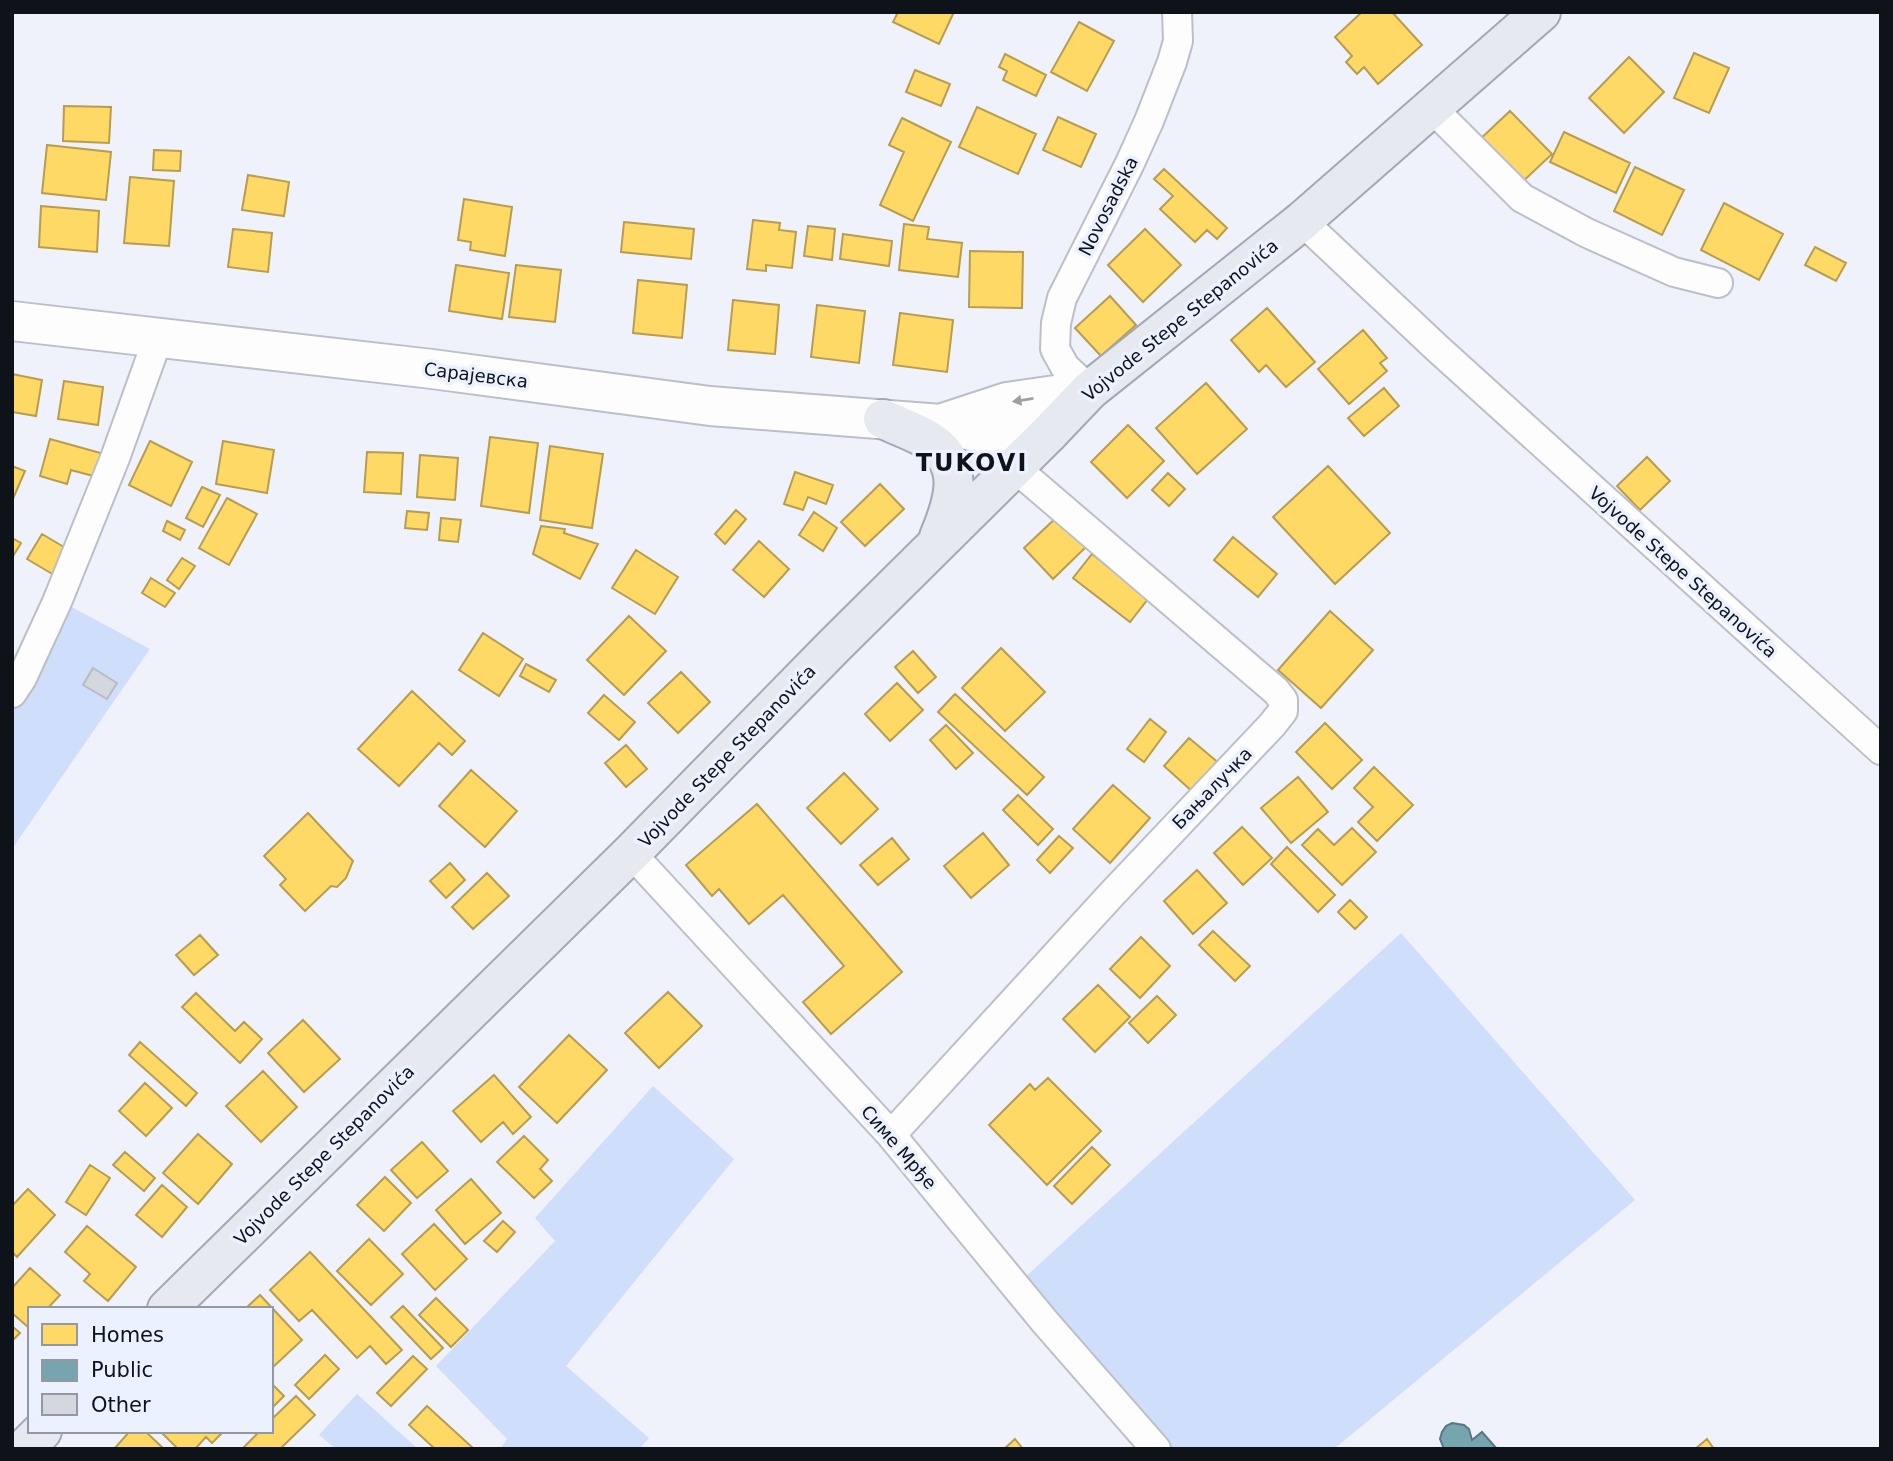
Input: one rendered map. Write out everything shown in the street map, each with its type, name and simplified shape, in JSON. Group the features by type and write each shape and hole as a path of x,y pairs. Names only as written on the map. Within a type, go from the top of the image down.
{"main road":[{"name":"Vojvode Stepe Stepanovića","path":"169,1307 631,853 1090,390 1302,221 1541,12"},
{"name":"Сарајевска","path":"12,321 432,369 710,406 941,424 989,435 1019,437 1049,433"},
{"path":"941,424 1007,402 1090,390"},
{"path":"883,419 923,437 936,446 953,471 950,511 936,545"},
{"path":"24,1449 39,1433"}],"street":[{"name":"Novosadska","path":"1090,390 1065,367 1055,349 1056,323 1062,298 1130,163 1172,62 1178,41 1177,12"},
{"path":"1432,108 1522,198 1587,233 1674,272 1718,283"},
{"name":"Vojvode Stepe Stepanovića","path":"1302,221 1437,348 1881,750"},
{"path":"12,693 33,652 116,458 158,338"},
{"name":"Бањалучка","path":"891,1135 1283,711 1283,700 1276,691 1014,467"},
{"name":"Симе Мрђе","path":"631,853 891,1135 1045,1322 1156,1449"}],"shaded area":[{"path":"68,605 150,649 12,849 12,706"},
{"path":"1401,933 1635,1200 1334,1449 1162,1449 1022,1280"},
{"path":"653,1086 734,1159 566,1366 649,1438 639,1449 500,1449 507,1439 436,1366 555,1241 535,1218"},
{"path":"357,1394 418,1449 336,1449 319,1435"}],"building: Homes":[{"path":"898,12 954,12 939,44 893,22"},
{"path":"1362,12 1392,12 1422,45 1378,84 1364,67 1357,74 1346,62 1352,56 1335,37"},
{"path":"1079,22 1114,41 1087,91 1051,72"},
{"path":"1694,53 1729,68 1709,113 1674,98"},
{"path":"1005,54 1046,75 1036,96 1003,80 1007,71 999,67"},
{"path":"1629,57 1664,92 1624,133 1589,98"},
{"path":"915,70 950,84 941,106 906,92"},
{"path":"64,106 111,107 109,143 63,141"},
{"path":"977,107 1036,134 1018,174 959,147"},
{"path":"1510,111 1552,154 1518,186 1477,142"},
{"path":"1058,117 1096,134 1081,167 1043,150"},
{"path":"902,118 951,142 913,221 880,205 904,152 889,145"},
{"path":"1564,132 1630,163 1616,193 1550,162"},
{"path":"47,145 111,152 106,200 42,193"},
{"path":"154,150 181,151 180,171 153,170"},
{"path":"1635,167 1684,190 1662,235 1614,211"},
{"path":"1164,169 1227,228 1217,239 1207,230 1195,242 1160,209 1173,196 1154,179"},
{"path":"248,175 289,182 284,216 242,210"},
{"path":"130,177 174,181 169,246 124,243"},
{"path":"464,199 512,207 505,256 470,250 471,242 458,240"},
{"path":"1724,203 1783,234 1759,280 1701,250"},
{"path":"41,206 99,211 97,252 39,247"},
{"path":"753,220 780,223 779,230 796,232 792,268 766,265 766,271 747,269"},
{"path":"624,222 694,229 691,259 621,252"},
{"path":"904,224 929,227 927,239 962,243 958,277 899,270"},
{"path":"808,226 835,229 832,260 804,256"},
{"path":"233,229 272,233 268,272 228,267"},
{"path":"1145,229 1181,265 1143,302 1108,265"},
{"path":"843,234 892,241 889,266 840,259"},
{"path":"1815,247 1846,263 1836,281 1805,265"},
{"path":"970,251 1023,252 1022,308 969,307"},
{"path":"456,265 509,273 502,319 449,311"},
{"path":"516,265 561,270 555,322 509,317"},
{"path":"638,280 687,285 682,338 633,333"},
{"path":"1110,296 1136,325 1101,356 1075,328"},
{"path":"733,300 779,305 775,354 728,350"},
{"path":"817,305 865,311 859,363 811,357"},
{"path":"1267,308 1315,362 1286,387 1266,365 1259,372 1231,340"},
{"path":"900,313 953,320 947,372 893,365"},
{"path":"1363,330 1387,358 1380,363 1387,371 1349,404 1318,369"},
{"path":"12,374 42,380 36,416 12,412"},
{"path":"64,381 103,387 98,425 58,419"},
{"path":"1206,383 1247,429 1197,474 1156,428"},
{"path":"1384,388 1399,406 1364,436 1348,418"},
{"path":"1128,425 1164,461 1127,498 1091,462"},
{"path":"490,437 538,443 529,513 481,506"},
{"path":"50,439 104,454 97,477 71,470 67,484 40,476"},
{"path":"150,441 192,462 171,506 129,485"},
{"path":"223,441 274,450 267,493 216,484"},
{"path":"550,446 603,454 592,528 540,520"},
{"path":"367,452 403,453 401,494 364,492"},
{"path":"420,455 458,458 455,500 417,497"},
{"path":"1647,457 1670,481 1640,510 1617,486"},
{"path":"12,466 25,471 12,501"},
{"path":"1328,466 1390,533 1335,584 1273,517"},
{"path":"795,472 833,485 826,504 808,497 803,510 784,504"},
{"path":"1168,473 1185,489 1169,506 1152,490"},
{"path":"880,484 904,509 865,546 841,522"},
{"path":"202,487 220,495 203,527 186,518"},
{"path":"227,498 257,514 229,565 199,548"},
{"path":"736,510 746,519 725,544 715,534"},
{"path":"407,511 429,513 427,530 405,528"},
{"path":"814,512 837,528 823,551 799,535"},
{"path":"1058,516 1087,546 1053,579 1024,548"},
{"path":"441,518 461,520 458,542 439,540"},
{"path":"167,521 185,530 180,540 163,531"},
{"path":"541,526 565,529 564,533 598,544 580,579 533,554"},
{"path":"42,534 69,550 54,575 27,559"},
{"path":"1233,537 1277,574 1258,597 1214,560"},
{"path":"12,538 21,543 12,558"},
{"path":"759,541 789,569 764,597 733,570"},
{"path":"636,550 678,577 655,614 612,588"},
{"path":"1092,554 1148,599 1130,622 1073,578"},
{"path":"182,558 195,566 179,589 167,580"},
{"path":"151,578 175,593 165,607 142,593"},
{"path":"1330,611 1373,650 1321,708 1278,670"},
{"path":"629,616 666,651 624,695 587,660"},
{"path":"483,633 523,659 499,696 459,670"},
{"path":"1001,648 1045,692 1005,731 962,688"},
{"path":"913,651 936,677 918,693 895,667"},
{"path":"526,664 556,680 549,692 520,676"},
{"path":"681,672 710,702 678,733 648,703"},
{"path":"897,683 923,710 890,741 865,714"},
{"path":"412,691 465,741 452,755 439,743 399,786 358,749"},
{"path":"955,694 1044,777 1027,795 938,712"},
{"path":"604,695 635,722 619,740 588,713"},
{"path":"1150,719 1166,732 1144,762 1127,749"},
{"path":"1325,723 1362,760 1332,789 1296,752"},
{"path":"946,725 973,753 956,769 930,740"},
{"path":"1189,738 1220,764 1194,793 1164,766"},
{"path":"626,745 647,769 626,787 605,763"},
{"path":"1374,767 1413,805 1377,841 1358,822 1373,807 1354,788"},
{"path":"471,770 517,811 485,847 439,806"},
{"path":"844,773 878,809 841,844 807,808"},
{"path":"1298,777 1328,812 1291,843 1261,808"},
{"path":"1113,785 1150,818 1110,863 1073,829"},
{"path":"1018,795 1053,829 1038,845 1003,810"},
{"path":"757,804 902,972 831,1034 803,1002 844,966 783,895 749,924 719,889 712,896 686,865"},
{"path":"308,813 353,861 346,878 337,887 331,886 305,911 280,885 286,879 264,856"},
{"path":"1242,827 1272,858 1243,885 1214,853"},
{"path":"1352,828 1376,852 1342,885 1302,845 1318,829 1334,845"},
{"path":"983,833 1009,865 971,898 944,866"},
{"path":"1059,836 1073,848 1050,873 1037,860"},
{"path":"892,838 909,859 878,885 860,865"},
{"path":"1287,847 1335,895 1318,912 1271,864"},
{"path":"450,863 465,880 446,898 430,881"},
{"path":"1197,870 1227,903 1193,934 1164,901"},
{"path":"487,873 509,896 473,929 452,907"},
{"path":"1350,900 1367,917 1355,929 1338,912"},
{"path":"1213,931 1250,966 1235,981 1199,945"},
{"path":"200,935 218,955 194,975 176,955"},
{"path":"1141,937 1170,966 1140,998 1110,969"},
{"path":"1098,985 1130,1017 1095,1052 1063,1019"},
{"path":"668,992 702,1026 659,1068 625,1033"},
{"path":"196,993 235,1031 244,1022 262,1039 240,1063 182,1007"},
{"path":"1157,996 1176,1015 1148,1043 1129,1023"},
{"path":"303,1020 340,1059 304,1092 268,1053"},
{"path":"569,1035 607,1070 557,1123 519,1087"},
{"path":"140,1042 197,1093 186,1106 129,1055"},
{"path":"263,1071 297,1107 261,1142 226,1106"},
{"path":"494,1075 531,1117 513,1134 503,1122 481,1142 453,1111"},
{"path":"1048,1078 1101,1131 1047,1185 989,1125 1030,1084 1035,1090"},
{"path":"145,1083 172,1108 146,1136 119,1111"},
{"path":"198,1134 232,1164 198,1204 163,1173"},
{"path":"524,1136 548,1160 540,1169 552,1181 534,1198 497,1162"},
{"path":"422,1142 448,1171 417,1198 391,1170"},
{"path":"1092,1147 1110,1165 1072,1204 1054,1186"},
{"path":"125,1152 155,1178 144,1191 113,1165"},
{"path":"90,1165 110,1178 86,1215 66,1202"},
{"path":"385,1177 411,1203 384,1231 357,1205"},
{"path":"471,1179 501,1213 465,1244 436,1210"},
{"path":"162,1185 187,1207 162,1237 136,1215"},
{"path":"28,1189 55,1215 17,1257 12,1252 12,1206"},
{"path":"503,1221 515,1232 497,1252 484,1241"},
{"path":"434,1224 467,1259 435,1290 402,1254"},
{"path":"87,1226 136,1267 108,1301 84,1281 90,1274 65,1252"},
{"path":"369,1239 403,1274 371,1305 337,1271"},
{"path":"310,1252 402,1350 386,1364 370,1346 357,1358 312,1310 299,1321 270,1290"},
{"path":"30,1268 60,1295 49,1307 28,1307 28,1327 12,1313 12,1288"},
{"path":"260,1295 271,1307 247,1307"},
{"path":"436,1298 468,1330 451,1347 419,1315"},
{"path":"403,1306 443,1348 431,1359 391,1317"},
{"path":"273,1309 302,1340 273,1367"},
{"path":"12,1326 20,1333 12,1341"},
{"path":"325,1355 339,1369 309,1399 295,1385"},
{"path":"413,1356 427,1369 391,1406 377,1393"},
{"path":"273,1385 284,1396 273,1407"},
{"path":"296,1396 315,1415 280,1449 242,1449 258,1433 273,1433 273,1418"},
{"path":"427,1406 474,1449 435,1449 409,1425"},
{"path":"128,1433 147,1433 164,1449 114,1449"},
{"path":"162,1433 222,1433 212,1443 206,1437 195,1449 178,1449"},
{"path":"1015,1439 1023,1449 1004,1449"},
{"path":"1707,1439 1714,1449 1695,1449"}],"building: Public":[{"path":"1452,1423 1464,1425 1469,1429 1472,1440 1482,1432 1497,1449 1444,1449 1440,1439 1442,1432"}],"building: Other":[{"path":"93,668 117,683 107,699 83,685"}],"district":[{"name":"TUKOVI","path":"972,463"}]}
